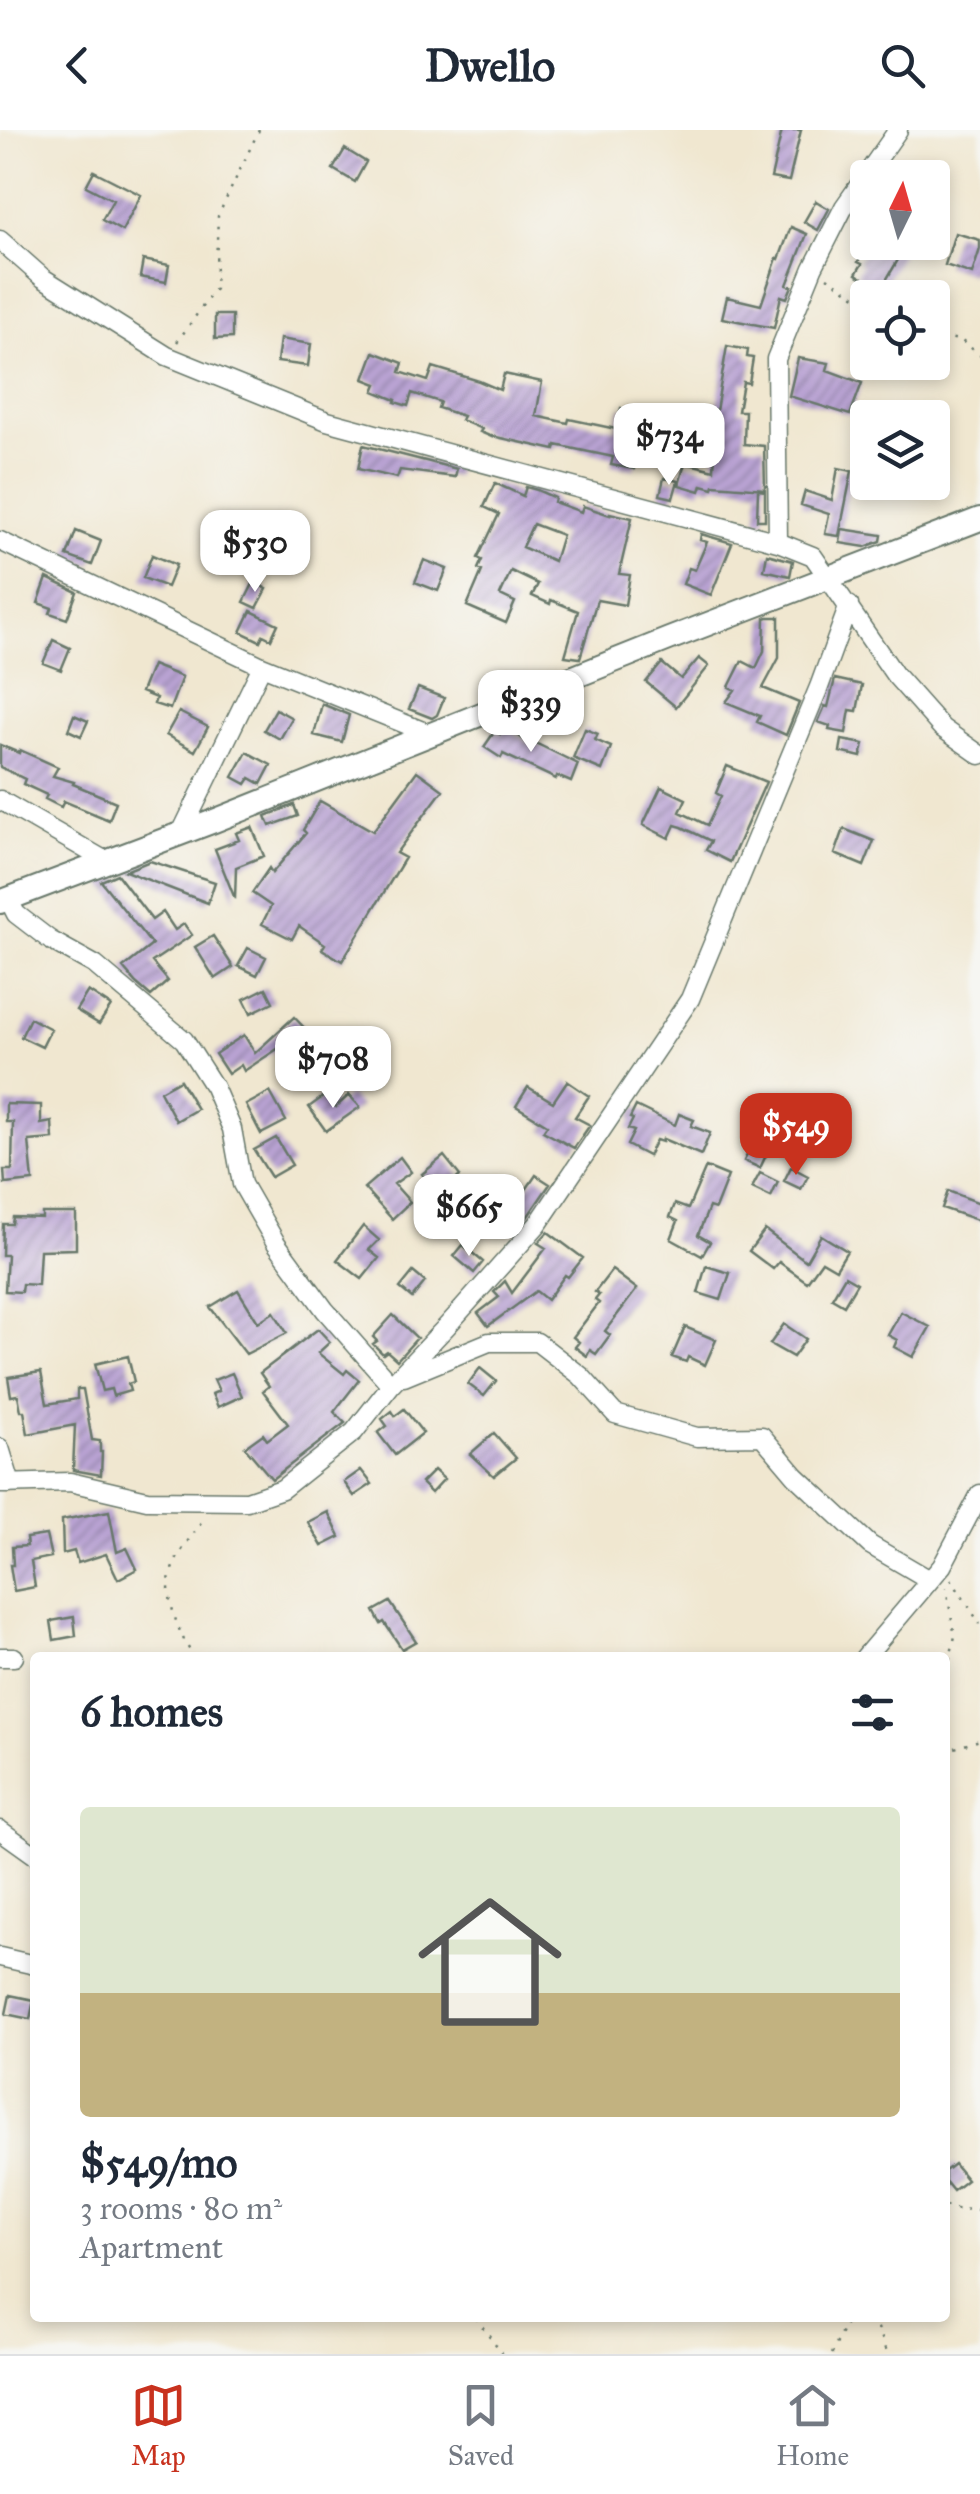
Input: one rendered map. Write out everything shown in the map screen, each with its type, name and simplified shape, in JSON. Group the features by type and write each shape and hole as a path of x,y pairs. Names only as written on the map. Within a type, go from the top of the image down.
{"main road":[{"path":"4,900 980,519"}],"street":[{"path":"778,542 776,359 813,268 844,207 898,130"},
{"path":"0,240 43,278 167,356 327,421 778,542 813,556 895,675 942,728 980,755"},
{"path":"0,540 262,666 430,734"},
{"path":"0,1448 6,1484 70,1482 147,1500 247,1501 282,1489 354,1432 393,1383 538,1224 690,999 849,606"},
{"path":"181,833 262,666"},
{"path":"0,800 106,861"},
{"path":"4,900 50,940 95,965 184,1040 214,1087 232,1128 242,1184 276,1243 325,1310 393,1383"},
{"path":"393,1383 489,1342 536,1342 581,1376 616,1414 697,1437 762,1436 796,1476 870,1546 936,1573"},
{"path":"869,1652 936,1573 980,1494"},
{"path":"0,1830 30,1851"},
{"path":"0,1957 30,1964"}],"path":[{"path":"167,356 215,289 218,216 258,130"},
{"path":"813,268 850,292"},
{"path":"950,338 962,341 980,355"},
{"path":"191,1652 176,1620 169,1580 183,1549 216,1501"},
{"path":"936,1573 980,1624"},
{"path":"936,1573 955,1636 950,1658"},
{"path":"950,1749 980,1740"},
{"path":"950,2208 980,2210"},
{"path":"479,2322 503,2354"},
{"path":"832,2354 846,2322"},
{"path":"876,2322 888,2354"}],"building":[{"path":"782,130 801,130 789,181 771,178"},
{"path":"345,149 366,162 355,182 333,169"},
{"path":"94,171 141,195 122,231 102,220 113,200 86,186"},
{"path":"816,201 829,209 818,230 804,222"},
{"path":"791,227 807,234 787,285 792,286 787,298 781,296 774,328 722,318 727,297 761,305"},
{"path":"955,233 980,240 972,274 945,265 950,260"},
{"path":"143,260 169,265 166,282 140,277"},
{"path":"898,260 886,280 866,280 856,274 862,264 858,262"},
{"path":"215,315 232,315 232,338 215,339"},
{"path":"280,339 311,344 308,366 277,362"},
{"path":"727,346 748,350 747,357 753,358 749,383 743,382 738,411 745,411 744,444 764,446 765,489 702,485 700,491 679,485 685,463 714,470 716,435 713,431 688,431 688,415 713,416 716,411"},
{"path":"374,352 403,363 400,372 428,381 433,367 500,390 504,374 542,382 536,416 616,429 621,408 644,413 634,469 611,465 613,457 492,437 461,420 463,416 438,408 440,402 412,393 408,406 395,402 374,391 377,384 364,379"},
{"path":"798,358 829,363 827,370 862,383 856,400 850,400 850,415 789,396"},
{"path":"363,445 457,469 455,477 400,470 397,478 358,469"},
{"path":"838,468 850,471 839,536 825,534 829,514 801,505 805,491 832,500"},
{"path":"664,478 678,481 673,498 660,495"},
{"path":"495,483 523,496 526,487 537,490 555,498 554,502 581,512 583,506 632,518 619,574 630,575 625,605 597,600 580,658 565,656 578,611 532,596 538,584 511,571 500,595 515,602 506,623 467,606 482,571 478,569 482,560 478,558 499,514 484,507","holes":["533,524 562,535 554,561 522,547"]},
{"path":"758,490 765,491 765,520 757,520"},
{"path":"842,529 882,535 881,541 865,547 840,543"},
{"path":"76,531 101,541 92,565 67,556"},
{"path":"701,534 732,543 711,595 683,584 689,568 695,570 707,542 700,540"},
{"path":"767,554 793,561 790,576 764,570"},
{"path":"152,555 176,565 167,587 143,578"},
{"path":"424,560 447,569 438,591 415,582"},
{"path":"47,578 77,592 67,619 38,603"},
{"path":"254,582 267,589 257,608 244,602"},
{"path":"251,611 278,624 271,639 263,635 260,641 241,632"},
{"path":"768,617 779,617 779,658 763,688 799,703 786,735 757,722 760,716 726,702 735,690 729,687 742,661 756,668 764,651"},
{"path":"53,640 70,648 61,670 43,663"},
{"path":"699,658 709,666 676,707 646,682 662,663 681,679"},
{"path":"152,665 182,677 170,709 154,704 156,698 141,692"},
{"path":"835,679 862,685 857,711 850,710 846,733 829,730 830,726 818,722 825,706 828,707"},
{"path":"418,688 444,698 432,718 409,709"},
{"path":"322,704 349,715 342,742 314,735"},
{"path":"276,709 292,718 280,739 264,730"},
{"path":"179,712 208,727 195,751 166,735"},
{"path":"74,715 88,721 81,736 68,730"},
{"path":"506,726 530,744 531,741 578,764 571,782 503,754 501,758 484,747 495,731 500,734"},
{"path":"585,729 598,734 595,740 611,747 602,770 573,758"},
{"path":"842,740 864,744 861,757 840,752"},
{"path":"0,745 58,767 53,776 116,802 109,820 64,801 61,807 45,799 47,795 23,784 25,779 0,767"},
{"path":"247,752 271,765 261,784 250,778 246,784 233,777"},
{"path":"727,766 766,782 730,862 706,850 711,841 682,827 675,825 669,838 643,825 661,787 686,799 680,812 707,825 721,796 716,793"},
{"path":"417,771 443,790 396,853 405,858 342,961 322,949 325,944 299,926 292,939 262,924 271,906 252,893 269,868 272,873 306,833 303,830 320,801 373,831"},
{"path":"294,805 298,816 270,826 266,816"},
{"path":"252,827 264,856 236,867 235,899 215,849 239,840 236,833"},
{"path":"844,829 874,841 864,866 835,854"},
{"path":"150,861 215,882 208,903 125,871"},
{"path":"117,874 152,920 163,912 175,930 184,924 192,935 152,962 168,981 151,996 123,968 152,945 101,881"},
{"path":"213,936 233,967 215,979 195,947"},
{"path":"248,948 266,957 257,975 238,966"},
{"path":"266,988 273,1002 251,1013 244,999"},
{"path":"88,991 111,1006 99,1024 76,1010"},
{"path":"294,1017 312,1036 288,1059 279,1048 244,1071 241,1065 228,1074 215,1054 244,1035 255,1053"},
{"path":"30,1018 51,1029 42,1047 21,1037"},
{"path":"180,1080 197,1109 176,1121 160,1091"},
{"path":"567,1081 589,1096 575,1117 590,1125 574,1148 543,1131 547,1125 516,1106 528,1087 553,1102"},
{"path":"270,1092 286,1121 261,1134 246,1105"},
{"path":"327,1094 336,1107 349,1095 360,1107 326,1131 309,1107"},
{"path":"6,1104 41,1105 41,1124 52,1122 53,1139 29,1141 33,1181 5,1184 4,1170 12,1170 13,1122 6,1122"},
{"path":"636,1106 675,1125 679,1114 694,1120 691,1126 710,1133 701,1155 663,1139 656,1140 648,1156 627,1145 634,1131 628,1129"},
{"path":"776,1122 794,1133 786,1146 768,1135"},
{"path":"276,1138 292,1165 271,1177 254,1150"},
{"path":"754,1141 769,1149 760,1168 744,1161"},
{"path":"444,1156 460,1176 439,1194 422,1174"},
{"path":"400,1157 411,1172 394,1184 410,1202 392,1219 364,1188"},
{"path":"706,1167 728,1176 715,1209 709,1207 698,1235 710,1242 702,1256 671,1239 678,1221 670,1217 675,1204 688,1209"},
{"path":"791,1167 808,1176 801,1189 784,1181"},
{"path":"760,1173 778,1182 771,1197 752,1188"},
{"path":"536,1175 550,1184 526,1219 522,1216 516,1226 485,1206 497,1188 503,1192 506,1187 521,1197"},
{"path":"948,1191 980,1203 980,1221 942,1208"},
{"path":"42,1213 76,1213 76,1249 40,1250 38,1285 22,1284 21,1292 5,1291 7,1255 2,1255 3,1224 12,1224 13,1217 42,1218"},
{"path":"363,1226 379,1240 369,1250 379,1258 362,1279 337,1260"},
{"path":"765,1230 806,1261 821,1235 847,1251 836,1269 822,1261 807,1282 779,1262 773,1269 749,1251"},
{"path":"548,1232 583,1258 547,1300 536,1291 488,1326 478,1313 499,1297 494,1292 505,1281 512,1293 546,1248 538,1243"},
{"path":"463,1245 483,1262 474,1273 454,1256"},
{"path":"706,1266 730,1273 721,1300 698,1293"},
{"path":"612,1270 637,1289 605,1331 610,1335 596,1354 590,1350 587,1356 575,1347 579,1342 573,1337 599,1303 595,1292"},
{"path":"413,1272 425,1282 412,1298 400,1288"},
{"path":"845,1276 857,1283 844,1305 832,1298"},
{"path":"238,1290 258,1322 274,1312 287,1333 246,1354 210,1307"},
{"path":"901,1312 930,1327 913,1357 894,1347 897,1340 888,1335"},
{"path":"393,1315 417,1338 397,1360 373,1344 377,1341 373,1337"},
{"path":"784,1324 806,1339 793,1357 770,1344"},
{"path":"685,1327 716,1340 705,1365 688,1357 686,1362 672,1357"},
{"path":"318,1329 330,1342 318,1353 344,1374 347,1370 359,1380 334,1412 345,1423 272,1479 245,1447 263,1434 267,1440 288,1424 263,1391 269,1386 260,1373"},
{"path":"128,1356 134,1382 128,1384 130,1391 113,1396 111,1389 102,1391 95,1364"},
{"path":"480,1368 496,1381 484,1396 468,1384"},
{"path":"41,1372 47,1404 77,1399 77,1389 83,1389 92,1440 100,1441 101,1475 73,1470 75,1425 28,1434 24,1411 18,1395 11,1396 8,1377"},
{"path":"232,1373 242,1396 218,1407 212,1394 219,1391 214,1380"},
{"path":"404,1409 423,1433 395,1455 378,1433 387,1426 382,1419 392,1411 395,1416"},
{"path":"494,1433 516,1458 494,1476 470,1454"},
{"path":"361,1470 372,1484 354,1496 344,1482"},
{"path":"434,1470 444,1479 431,1493 421,1483"},
{"path":"109,1511 117,1552 127,1548 137,1569 118,1579 106,1554 78,1563 74,1551 63,1554 62,1520"},
{"path":"328,1512 340,1537 322,1546 308,1522"},
{"path":"46,1535 51,1557 31,1561 35,1587 14,1591 12,1547 27,1546 26,1538"},
{"path":"390,1602 416,1641 402,1649 374,1611"},
{"path":"74,1617 76,1636 54,1640 51,1621"},
{"path":"10,1995 30,1999 30,2019 6,2014"},
{"path":"954,2164 967,2180 953,2191 950,2187 950,2167"}]}
